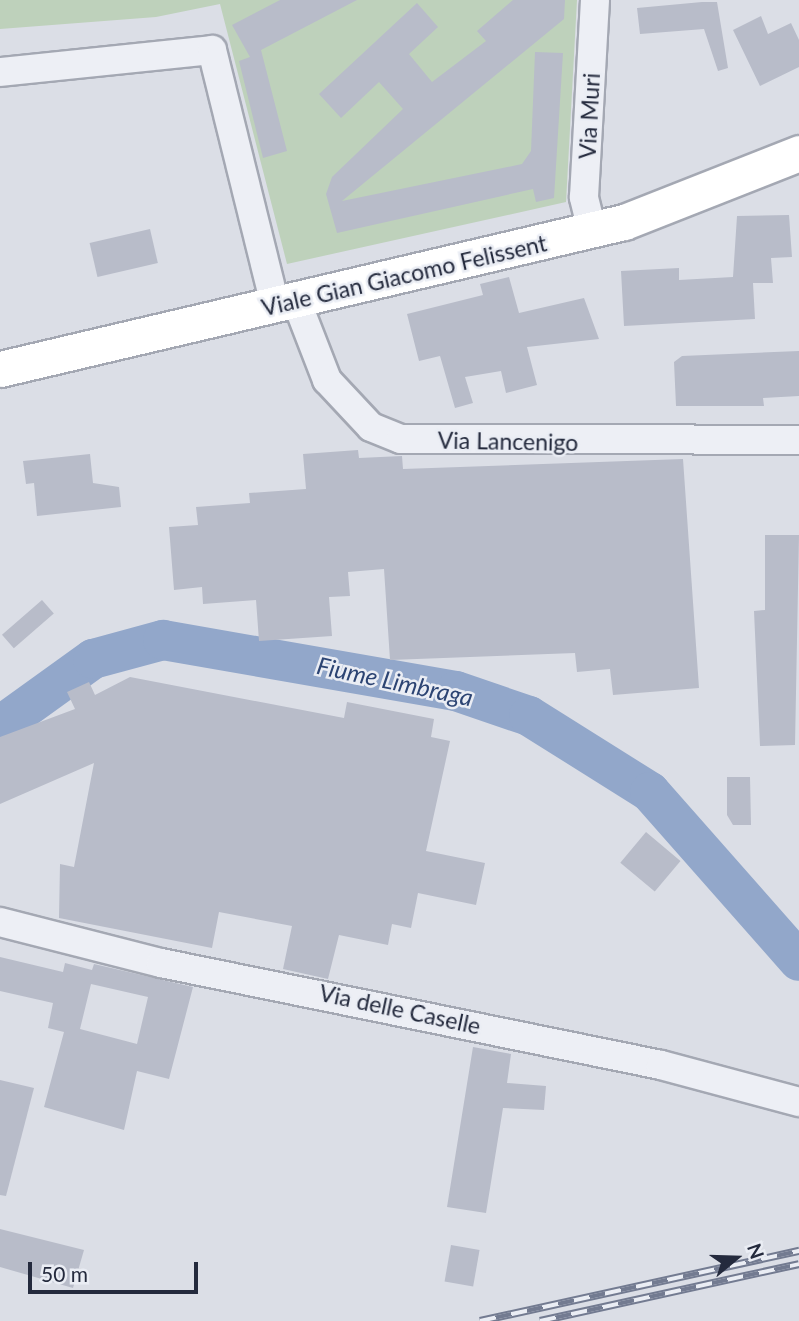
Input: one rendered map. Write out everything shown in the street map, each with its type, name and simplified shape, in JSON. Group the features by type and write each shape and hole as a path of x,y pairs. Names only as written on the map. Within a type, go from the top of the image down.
{"main road":[{"name":"Viale Gian Giacomo Felissent","path":"0,369 592,230 689,200 799,153"}],"street":[{"name":"Via Muri","path":"592,230 584,197 596,0"},
{"name":"Via Lancenigo","path":"0,72 177,59 212,50 286,303 327,380 371,427 401,439 799,440"},
{"name":"Via delle Caselle","path":"0,922 160,963 661,1065 799,1101"}],"green space":[{"path":"0,0 577,0 566,202 287,264 220,4 156,17 0,29"}],"building":[{"path":"280,0 357,0 261,50 287,151 263,158 239,61 250,57 232,25"},
{"path":"513,0 565,0 564,19 342,201 522,164 531,151 535,52 563,53 554,198 536,202 533,189 337,233 326,194 332,177 403,109 379,82 341,118 319,94 417,3 438,27 409,54 432,82 486,41 477,31"},
{"path":"717,2 728,68 718,71 704,29 640,34 637,8"},
{"path":"761,16 768,34 791,23 799,40 799,67 760,86 733,30"},
{"path":"789,215 792,257 771,258 773,283 753,283 755,319 624,326 621,271 679,268 679,280 733,277 737,216"},
{"path":"150,229 158,263 97,277 90,243"},
{"path":"509,277 519,313 584,298 599,339 527,347 537,385 506,393 501,371 465,377 473,403 455,408 440,356 419,361 407,314 483,295 480,284"},
{"path":"799,351 799,396 763,398 764,406 676,406 674,362 682,356"},
{"path":"358,450 359,458 402,456 403,469 683,459 699,688 613,695 610,669 577,672 575,653 390,660 384,569 348,572 350,596 329,597 332,636 259,641 256,600 203,604 202,587 174,590 169,527 198,525 196,507 250,503 249,493 306,489 303,454"},
{"path":"90,454 93,483 119,487 121,507 37,516 34,483 26,484 23,461"},
{"path":"765,535 799,535 795,745 760,746 754,611 765,610"},
{"path":"42,600 54,614 14,648 2,635"},
{"path":"130,677 344,718 347,702 434,719 431,737 450,741 426,851 485,863 476,905 418,893 411,928 392,924 388,945 339,935 328,979 283,969 292,926 219,912 212,948 59,918 60,864 74,867 94,763 0,804 0,737 75,709 67,692 89,682 95,695"},
{"path":"727,777 750,777 751,825 733,825 727,815"},
{"path":"646,832 680,861 655,892 620,863"},
{"path":"0,957 63,972 65,963 92,970 94,964 193,987 169,1079 137,1071 124,1130 44,1107 64,1032 48,1028 53,1003 0,991","holes":["91,984 148,997 137,1044 80,1029"]},
{"path":"473,1047 511,1054 507,1083 546,1086 544,1110 503,1108 486,1213 447,1207"},
{"path":"0,1080 34,1088 6,1196 0,1195"},
{"path":"0,1229 84,1250 73,1288 0,1267"},
{"path":"451,1245 480,1250 473,1286 445,1281"}],"waterway":[{"name":"Fiume Limbraga","path":"0,726 93,659 163,640 456,691 529,716 650,792 799,961"}],"railway":[{"path":"480,1321 799,1251"},
{"path":"540,1321 799,1264"}]}
